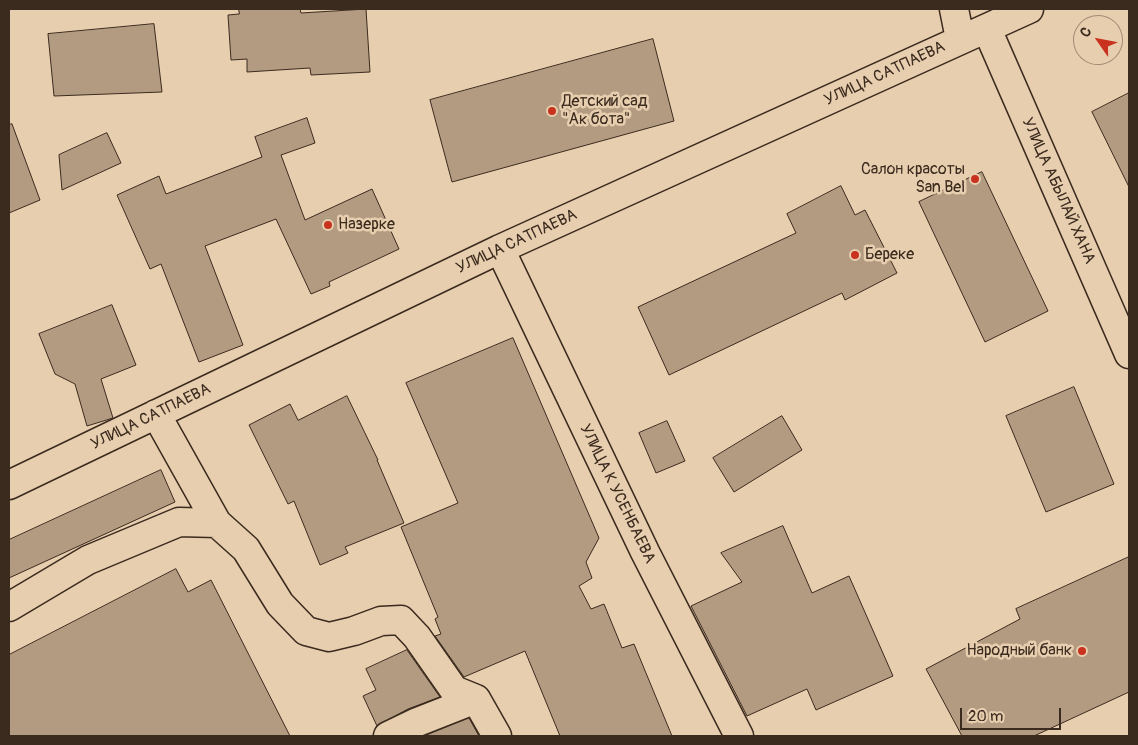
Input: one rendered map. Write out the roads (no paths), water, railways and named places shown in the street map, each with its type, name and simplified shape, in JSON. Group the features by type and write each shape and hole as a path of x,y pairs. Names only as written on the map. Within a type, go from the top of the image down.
{"street":[{"path":"954,9 960,39"},
{"name":"УЛИЦА САТПАЕВА","path":"9,485 500,249 1029,9"},
{"name":"УЛИЦА АБЫЛАЙ ХАНА","path":"987,28 1124,327 1129,354"},
{"name":"УЛИЦА К УСЕНБАЕВА","path":"500,249 645,552 739,736"},
{"path":"156,414 217,523 246,549 280,604 306,632 329,637 354,631 381,621 401,620 417,637 454,690 476,699 496,736"},
{"path":"9,608 88,560 179,522 217,523"},
{"path":"388,736 415,723 476,699"}],"place":[{"name":"Детский сад \"Ак бота\"","path":"552,111"},
{"name":"Салон красоты San Bel","path":"975,179"},
{"name":"Назерке","path":"328,225"},
{"name":"Береке","path":"855,255"},
{"name":"Народный банк","path":"1082,651"}]}
